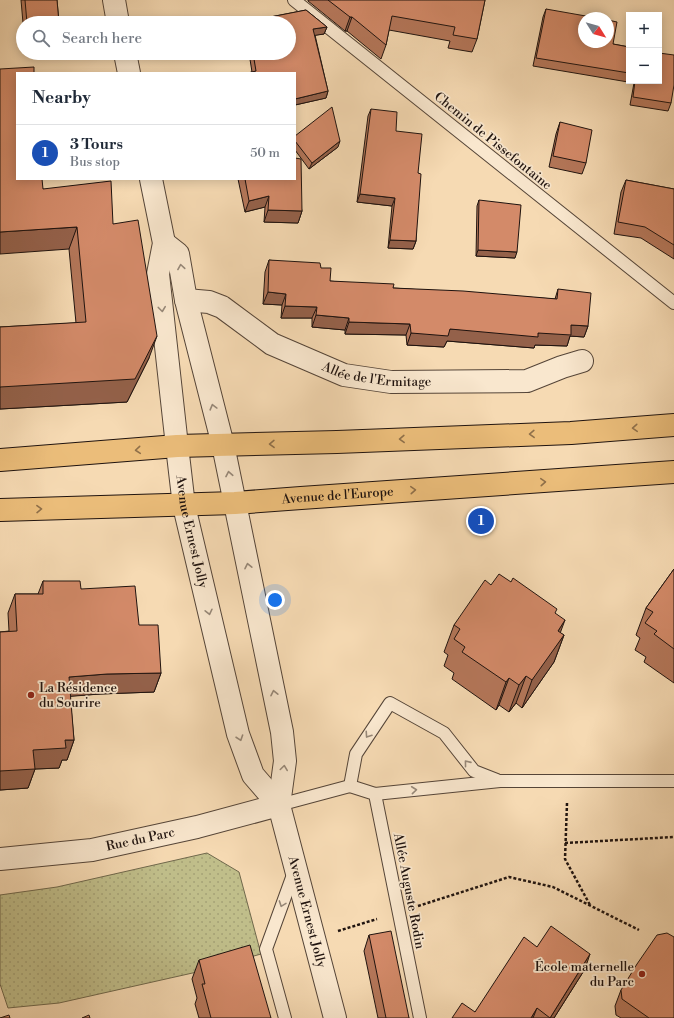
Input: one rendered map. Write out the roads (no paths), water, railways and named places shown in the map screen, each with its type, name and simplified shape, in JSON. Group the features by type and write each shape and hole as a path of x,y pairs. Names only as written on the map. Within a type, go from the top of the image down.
{"main road":[{"path":"0,460 177,446 337,442 571,432 674,425"},
{"name":"Avenue de l'Europe","path":"0,510 184,506 674,472"}],"street":[{"path":"114,0 117,16"},
{"path":"126,60 129,72"},
{"name":"Avenue Ernest Jolly","path":"150,180 164,243 158,274 184,506 238,734 253,775 279,805"},
{"name":"Avenue Ernest Jolly","path":"164,243 178,254 186,300 223,445 282,732 285,761 279,805 335,1018"},
{"name":"Allée de l'Ermitage","path":"186,300 209,302 222,307 272,344 344,375 367,379 391,382 527,380 582,361"},
{"name":"Rue du Parc","path":"0,859 92,850 197,828 279,805"}],"lane":[{"name":"Chemin de Pissefontaine","path":"294,0 674,304"},
{"path":"350,786 356,754 390,703 444,733 474,771 500,781"},
{"path":"279,805 350,786 375,794 500,781 674,782"},
{"name":"Allée Auguste Rodin","path":"375,794 420,1018"},
{"path":"285,1018 266,949 296,867"}],"place":[{"name":"3 Tours","path":"481,521"},
{"name":"La Résidence du Sourire","path":"31,695"},
{"name":"École maternelle du Parc","path":"642,974"}]}
